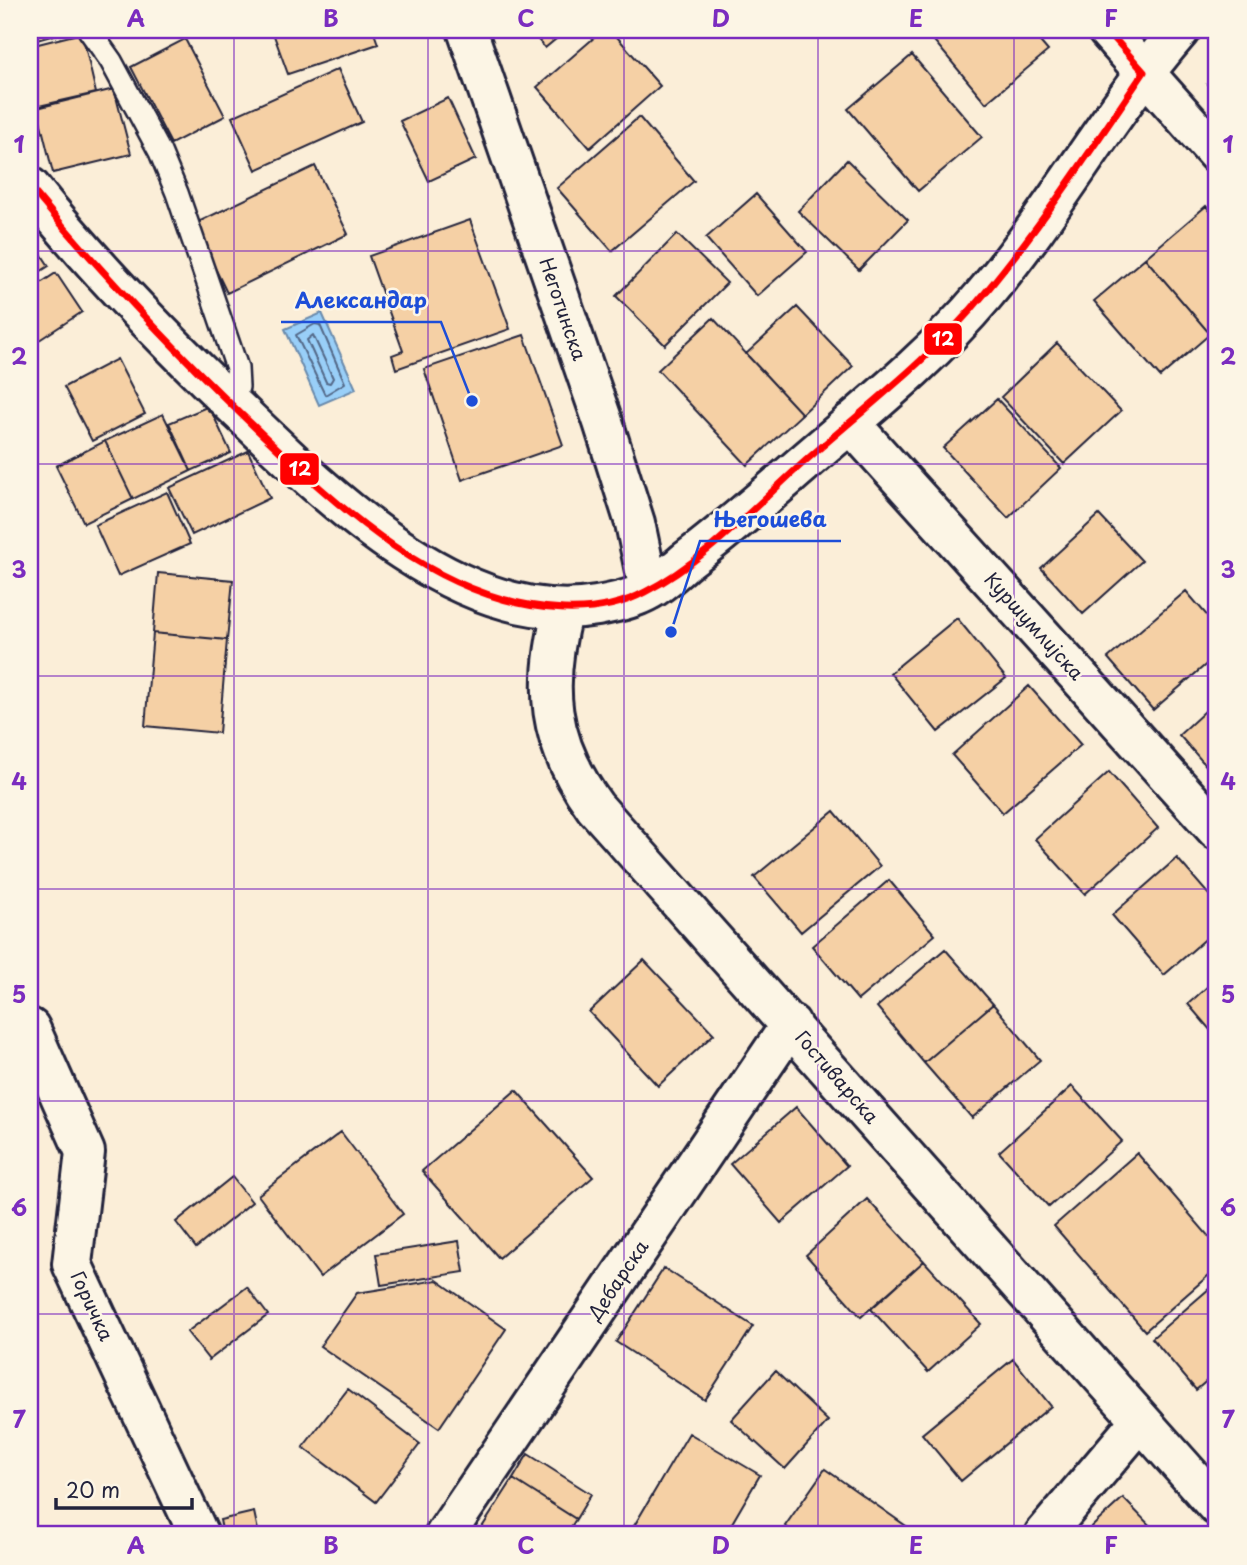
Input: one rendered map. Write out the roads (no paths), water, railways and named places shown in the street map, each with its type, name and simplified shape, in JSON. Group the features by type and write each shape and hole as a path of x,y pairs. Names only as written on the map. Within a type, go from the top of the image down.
{"street":[{"name":"Неготинска","path":"467,30 603,422 635,523 649,590"},
{"path":"1107,30 1217,154"},
{"path":"30,187 76,245 154,329 322,491 386,540 463,586 512,604 563,609 595,607 649,590 725,531 850,423 983,297 1040,223 1143,72 1180,30"},
{"name":"Куршумлијска","path":"850,423 1217,830"},
{"name":"Гостиварска","path":"563,609 554,644 551,691 560,745 573,774 594,807 791,1024 1217,1506"},
{"name":"Дебарска","path":"445,1535 791,1024"},
{"name":"Горичка","path":"30,1028 85,1152 72,1264 199,1535"},
{"path":"1044,1535 1140,1421"}],"lane":[{"path":"89,30 140,113 177,193 237,368 238,387 231,403"}],"water":[{"path":"322,313 356,389 319,405 285,329"}],"place":[{"name":"Александар","path":"472,401"},
{"name":"Његошева","path":"671,632"}]}
